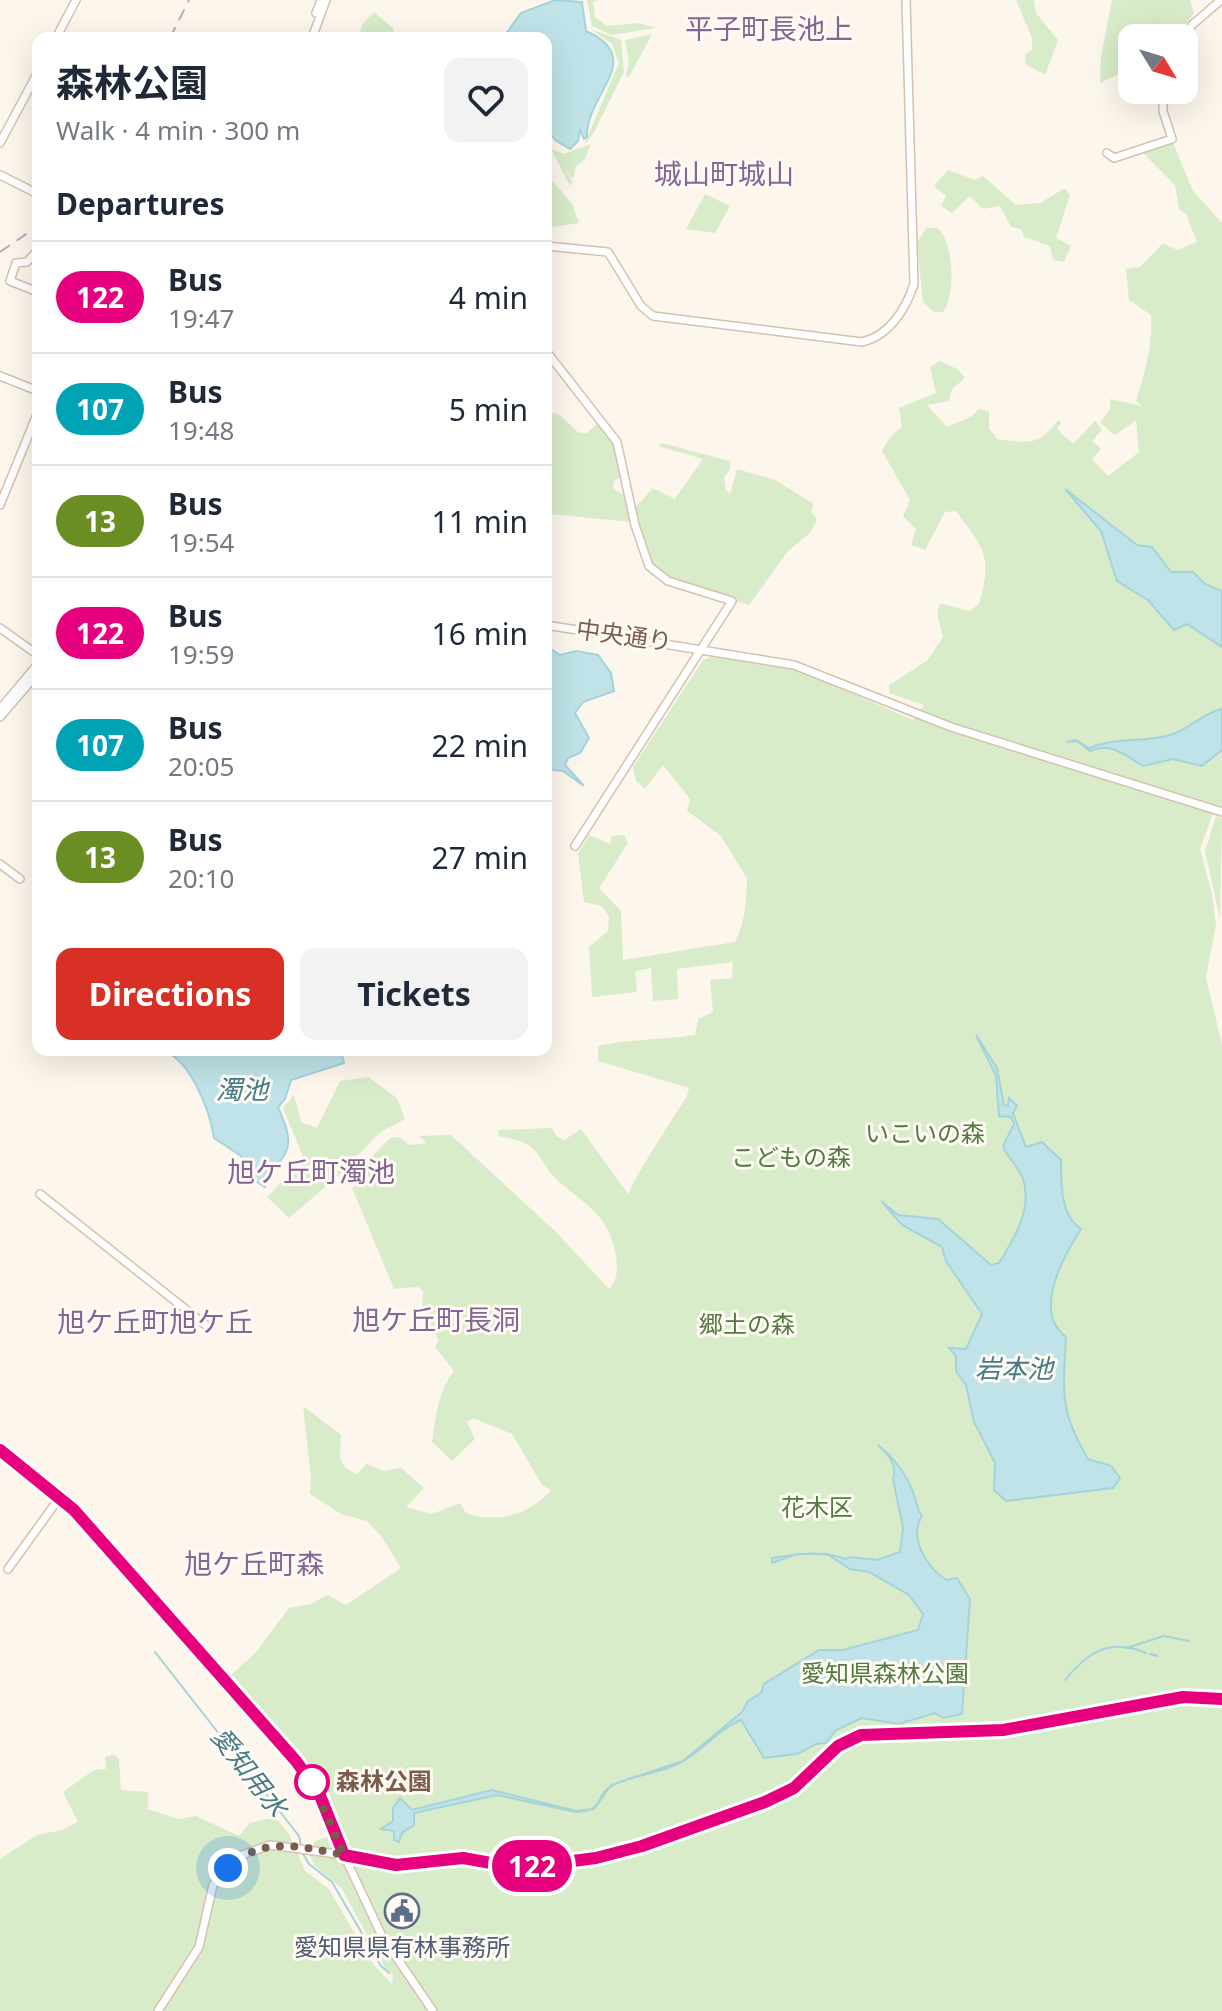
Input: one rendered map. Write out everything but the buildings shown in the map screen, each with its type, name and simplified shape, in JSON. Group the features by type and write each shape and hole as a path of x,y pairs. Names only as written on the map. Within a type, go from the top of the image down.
{"main road":[{"path":"0,1450 60,1497 122,1562 309,1778 344,1855 396,1865 463,1858 519,1868 596,1858 642,1846 765,1802 794,1788 838,1746 861,1735 1003,1730 1183,1697 1222,1699"}],"street":[{"path":"59,32 76,0"},
{"path":"312,32 324,0"},
{"path":"552,246 601,249 611,254 641,306 653,316 863,342 881,334 903,310 914,284 906,0"},
{"path":"1193,24 1221,0"},
{"path":"0,143 32,83"},
{"path":"1107,153 1114,158 1172,139 1163,104"},
{"path":"0,175 32,191"},
{"path":"32,257 27,262 16,263 10,281 32,290"},
{"path":"552,359 617,442 635,525 649,566 668,581 732,601 575,846"},
{"path":"0,376 32,389"},
{"path":"0,505 32,427"},
{"name":"中央通り","path":"552,626 794,665 951,727 1222,812"},
{"path":"0,628 32,651"},
{"path":"0,709 32,671"},
{"path":"0,717 32,680"},
{"path":"0,864 20,879"},
{"path":"40,1194 208,1327"},
{"path":"8,1569 60,1497"},
{"path":"158,2011 191,1964 199,1947 213,1885 228,1868 256,1848 297,1847 344,1855 382,1936 433,2011"}],"green space":[{"path":"587,0 599,0 593,2 595,17 607,26 639,23 656,28 612,35 592,26"},
{"path":"1016,0 1034,0 1036,13 1058,40 1045,75 1025,64 1026,54 1032,50 1032,38"},
{"path":"1112,0 1190,0 1194,13 1186,24 1118,24 1118,75 1100,83 1101,57"},
{"path":"374,12 394,29 393,32 360,32 363,23"},
{"path":"590,29 621,40 624,72 593,134 584,145 619,63 612,44"},
{"path":"652,34 629,77 626,76 629,62 625,40"},
{"name":"愛知県森林公園","path":"1173,143 1193,191 1222,223 1222,807 1216,805 1200,849 1212,894 1216,925 1206,977 1222,1045 1222,2011 0,2011 0,1859 37,1835 62,1830 78,1822 63,1792 94,1770 106,1769 105,1757 114,1755 119,1759 121,1790 148,1792 148,1809 179,1819 196,1816 239,1836 250,1823 275,1817 289,1834 305,1871 328,1888 373,1964 392,1984 393,1976 385,1968 342,1889 315,1866 310,1856 314,1842 330,1835 330,1839 342,1838 322,1791 226,1680 256,1652 289,1608 311,1604 327,1595 346,1605 401,1568 382,1537 367,1521 341,1514 310,1494 303,1406 341,1435 342,1463 350,1471 357,1474 366,1464 384,1471 401,1468 424,1488 406,1507 432,1514 460,1503 466,1513 501,1517 533,1506 551,1490 542,1485 512,1434 473,1418 467,1422 475,1439 452,1461 432,1442 441,1396 454,1371 435,1347 439,1341 422,1309 423,1291 418,1287 394,1289 352,1188 363,1182 354,1175 390,1138 399,1137 409,1145 427,1143 419,1136 451,1135 556,1232 609,1289 617,1273 616,1255 601,1219 556,1179 529,1145 499,1136 498,1130 552,1128 557,1137 564,1140 581,1129 628,1194 689,1088 598,1061 598,1046 695,1035 698,1019 713,1012 710,980 732,978 733,962 677,969 678,999 653,1001 651,968 635,971 637,992 592,997 589,947 608,931 609,917 602,906 584,902 578,854 589,835 610,844 612,836 624,835 628,843 599,888 621,911 623,960 735,942 746,903 747,878 720,835 687,811 690,799 663,765 645,789 636,781 633,767 703,660 714,656 791,667 913,720 924,705 889,693 889,685 928,660 943,637 937,613 940,603 969,611 979,604 985,564 979,544 956,511 945,512 925,550 911,545 916,529 903,516 910,500 882,451 890,437 902,427 899,408 936,393 930,367 940,361 957,369 965,378 952,389 949,401 927,405 947,427 971,417 979,409 989,411 989,428 997,439 1025,442 1039,439 1059,419 1061,423 1057,429 1073,444 1095,421 1102,430 1092,441 1101,449 1092,459 1108,476 1139,452 1136,421 1114,435 1100,422 1110,410 1110,399 1142,406 1136,401 1150,348 1151,315 1129,300 1126,269 1140,267 1163,243 1177,250 1197,242 1186,214 1179,209 1175,185 1143,153"},
{"path":"591,144 585,159 576,166 573,179 564,167 573,182 570,186 552,149 564,154"},
{"path":"948,170 975,180 983,176 1016,205 1040,203 1065,188 1070,195 1056,238 1071,246 1064,262 1053,260 1050,246 1024,237 1021,229 1011,227 1000,206 983,209 970,196 952,213 941,206 946,196 934,186"},
{"path":"552,180 572,204 579,223 552,227"},
{"path":"705,194 730,206 715,233 686,229"},
{"path":"926,228 937,228 943,234 950,255 950,293 943,312 934,312 923,302 917,243"},
{"path":"552,412 558,414 579,433 587,433 598,423 615,443 621,477 614,481 613,489 625,495 631,522 552,514"},
{"path":"662,443 730,461 730,469 724,478 730,494 737,469 775,480 814,504 811,511 817,519 810,533 788,551 749,605 668,581 651,565 645,554 634,509 653,488 675,499 703,459 658,446"},
{"path":"1216,816 1222,818 1220,919 1205,851"},
{"path":"368,1077 397,1098 405,1119 379,1133 339,1175 289,1218 267,1197 304,1159 283,1108 294,1095 301,1122 317,1128 340,1081"}],"water":[{"path":"555,0 582,2 586,31 604,42 612,53 613,66 589,121 587,137 584,139 580,130 578,141 570,149 552,136 552,32 507,32 521,13"},
{"path":"1065,489 1137,545 1152,547 1171,572 1193,572 1205,584 1222,591 1222,647 1187,624 1174,630 1148,600 1117,581 1101,531"},
{"path":"552,650 560,655 576,651 598,655 611,673 614,691 583,702 575,713 589,738 580,753 568,758 565,765 584,786 563,771 552,770"},
{"path":"1222,709 1222,750 1202,766 1173,759 1143,766 1111,749 1090,751 1077,741 1067,742 1076,740 1089,748 1109,742 1170,735"},
{"name":"岩本池","path":"976,1035 997,1068 1004,1105 1008,1106 1009,1098 1017,1106 1013,1113 1026,1147 1042,1142 1061,1160 1065,1207 1081,1229 1059,1269 1051,1299 1051,1313 1056,1326 1066,1337 1065,1400 1072,1427 1088,1459 1111,1466 1120,1478 1113,1488 1006,1501 994,1490 995,1463 974,1422 966,1385 956,1371 956,1356 949,1348 966,1349 982,1314 946,1261 942,1247 902,1225 881,1201 898,1215 938,1219 991,1265 999,1263 1010,1244 1024,1212 1025,1190 1021,1175 1003,1146 1014,1124 1011,1117 999,1116 996,1076"},
{"name":"濁池","path":"172,1056 342,1056 344,1063 291,1080 285,1099 278,1107 288,1144 282,1158 266,1175 265,1187 249,1177 241,1156 214,1138 203,1099 180,1062"},
{"path":"878,1445 900,1468 912,1490 922,1516 917,1533 926,1560 946,1580 957,1578 970,1599 962,1714 943,1718 935,1713 899,1724 862,1718 836,1730 826,1743 816,1744 797,1754 764,1758 741,1720 683,1761 742,1712 748,1701 761,1693 764,1684 819,1650 843,1650 918,1630 923,1614 909,1595 869,1572 850,1569 828,1555 877,1560 900,1552 903,1528 893,1464"},
{"path":"795,1555 772,1563 772,1558"},
{"path":"683,1761 659,1771 632,1778"},
{"path":"492,1790 576,1811 590,1809 576,1812 497,1795 414,1813 414,1825 402,1833 399,1842 394,1840 394,1831 381,1829 393,1821 393,1808 400,1798 412,1810"}],"waterway":[{"path":"1126,1648 1164,1636 1189,1641"},
{"path":"1065,1680 1082,1662 1100,1650 1121,1647 1146,1653"},
{"name":"愛知用水","path":"155,1652 299,1836 301,1846"},
{"path":"1150,1654 1158,1656"},
{"name":"愛知用水","path":"302,1852 309,1864 332,1882 381,1966 389,1973"}],"railway":[{"path":"173,32 189,0"},
{"path":"0,252 32,230"}],"bus line":[{"name":"122","path":"0,1450 74,1510 296,1761 319,1793 344,1855 396,1865 463,1858 519,1868 596,1858 642,1846 765,1802 794,1788 824,1757 849,1739 861,1735 1003,1730 1183,1697 1222,1699"}],"place":[{"name":"森林公園","path":"312,1782"},
{"name":"愛知県県有林事務所","path":"402,1911"}],"district":[{"name":"平子町長池上","path":"769,29"},
{"name":"城山町城山","path":"724,174"},
{"name":"旭ケ丘町濁池","path":"311,1172"},
{"name":"旭ケ丘町長洞","path":"436,1320"},
{"name":"旭ケ丘町旭ケ丘","path":"155,1322"},
{"name":"旭ケ丘町森","path":"254,1564"}],"route":[{"path":"228,1868 242,1855 270,1845 288,1845 344,1855 332,1821 312,1782"}],"park label":[{"name":"いこいの森","path":"925,1134"},
{"name":"こどもの森","path":"791,1158"},
{"name":"郷土の森","path":"747,1325"},
{"name":"花木区","path":"817,1508"}]}
